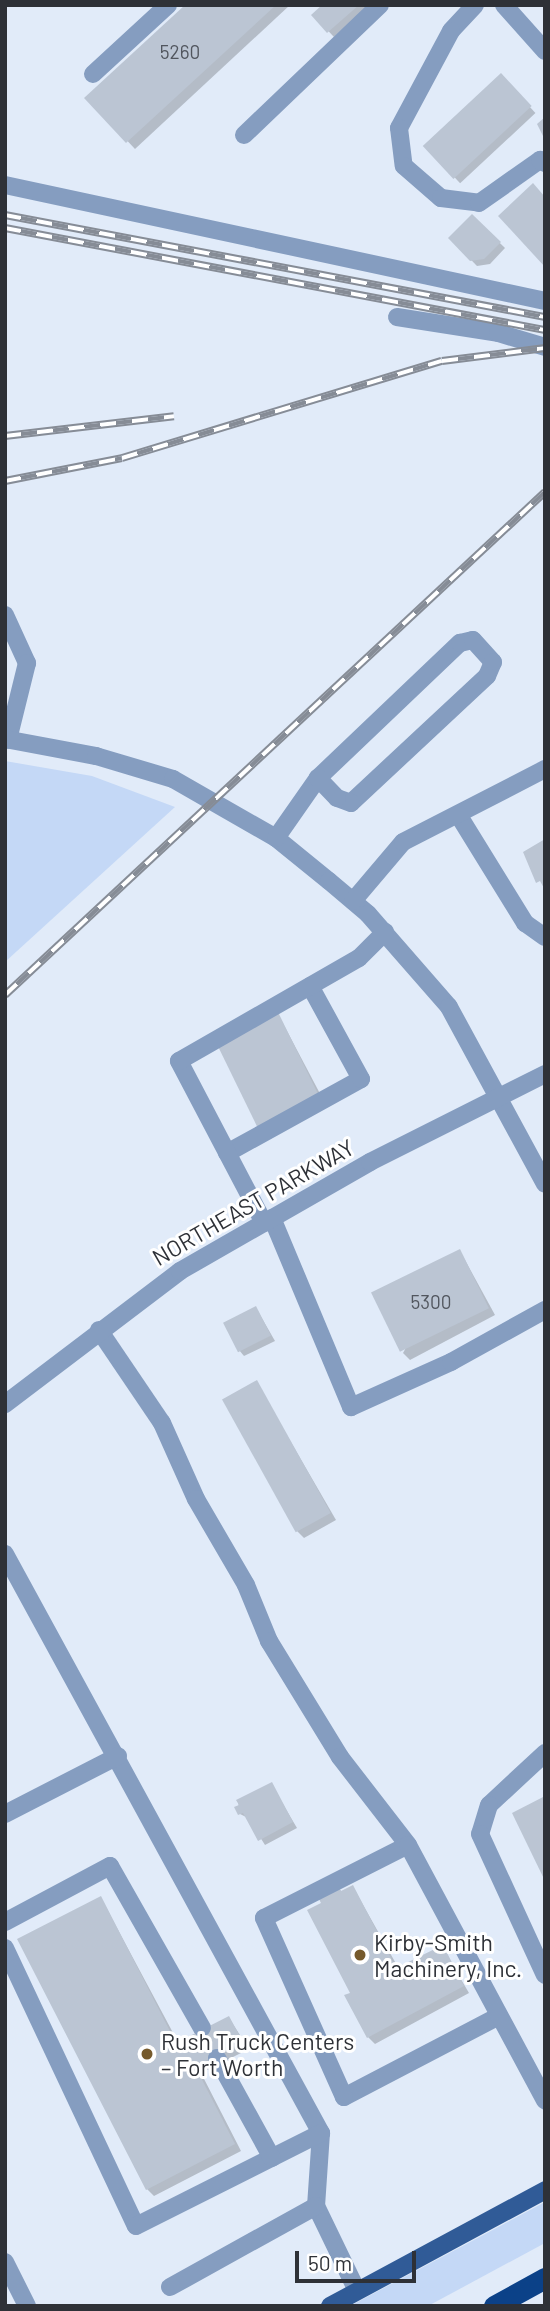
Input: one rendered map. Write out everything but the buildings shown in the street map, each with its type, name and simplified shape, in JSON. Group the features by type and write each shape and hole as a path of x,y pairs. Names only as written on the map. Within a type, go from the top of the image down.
{"highway":[{"path":"494,2306 545,2278"}],"main road":[{"path":"330,2306 545,2190"}],"street":[{"path":"93,74 168,5"},
{"path":"244,135 380,5"},
{"path":"475,5 451,31 399,128 404,166 441,198 479,203 540,160 545,163"},
{"path":"504,5 545,51"},
{"path":"5,186 545,300"},
{"path":"397,317 498,333 545,347"},
{"path":"5,615 27,663 7,739 96,756 173,779 276,838 353,901 385,932 449,1007 545,1184"},
{"path":"276,838 318,778 460,643 473,640 493,662 487,676 351,803 337,798 318,778"},
{"path":"353,901 403,842 459,816 545,769"},
{"path":"459,816 525,923 545,937"},
{"path":"385,932 359,958 179,1061 227,1153 268,1220 352,1407 451,1362 545,1310"},
{"path":"227,1153 361,1079 310,986"},
{"name":"NORTHEAST PARKWAY","path":"5,1404 180,1271 268,1220 545,1074"},
{"path":"99,1330 162,1423 196,1499 246,1585 269,1641 340,1757 408,1845 545,2101"},
{"path":"5,1554 118,1756 321,2133 316,2206 357,2291"},
{"path":"545,1753 489,1805 480,1834 545,1975"},
{"path":"5,1814 118,1756"},
{"path":"408,1845 264,1919 344,2098 499,2016"},
{"path":"5,1922 110,1866 202,2028"},
{"path":"5,1948 136,2226 321,2133"},
{"path":"217,2058 272,2158"},
{"path":"170,2287 316,2206"},
{"path":"5,2262 27,2306"}],"shaded area":[{"path":"5,761 92,776 175,807 5,962"},
{"path":"545,2202 545,2243 428,2306 350,2306"}],"tunnel":[{"path":"202,2028 217,2058"}],"railway":[{"path":"5,215 545,317"},
{"path":"5,228 545,330"},
{"path":"5,481 122,458 442,361 545,348"},
{"path":"5,436 174,416"},
{"path":"5,995 545,492"}],"place":[{"name":"Kirby-Smith Machinery, Inc.","path":"360,1955"},
{"name":"Rush Truck Centers – Fort Worth","path":"147,2054"}]}
